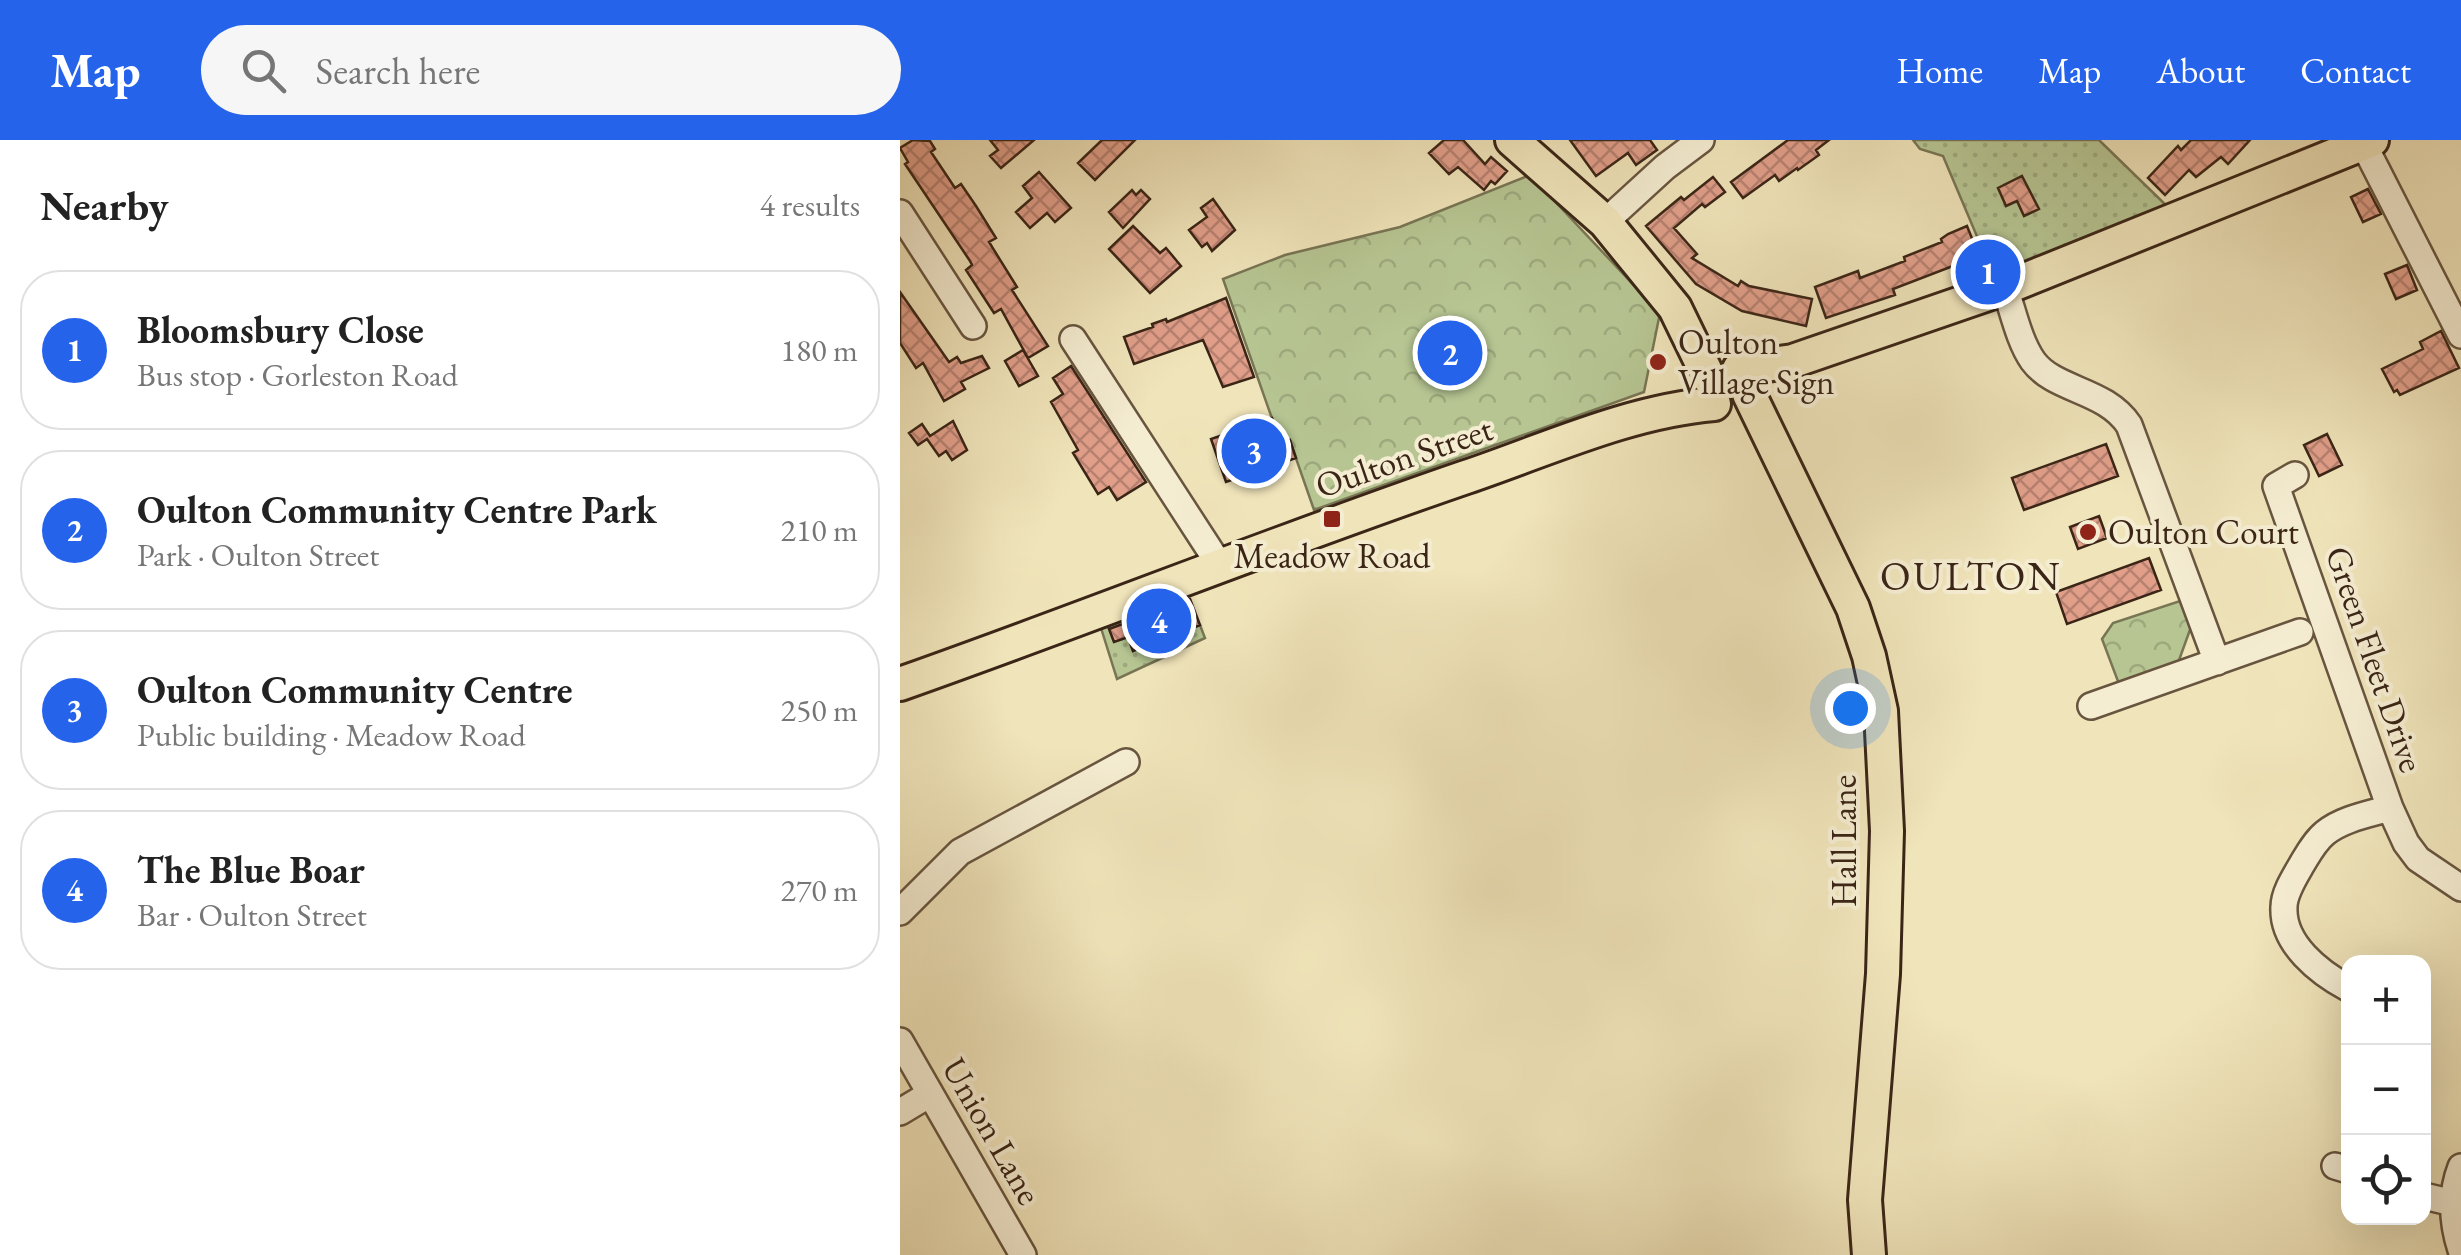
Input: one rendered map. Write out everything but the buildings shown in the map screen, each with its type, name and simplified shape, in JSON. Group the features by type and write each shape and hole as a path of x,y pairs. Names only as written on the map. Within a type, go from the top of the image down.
{"main road":[{"name":"Hall Lane","path":"1512,140 1605,222 1675,308 1788,474 1852,608 1869,656 1881,711 1887,831 1882,974 1865,1200 1869,1255"},
{"name":"Oulton Street","path":"900,684 1097,614 1219,564 2006,288 2368,142"}],"street":[{"path":"1605,222 1701,140"},
{"path":"2368,142 2461,335"},
{"path":"900,213 948,304 973,326"},
{"path":"2006,288 2032,360 2044,372 2118,408 2129,424 2217,662"},
{"path":"1072,340 1219,564"},
{"name":"Green Fleet Drive","path":"2277,477 2390,808 2418,859 2461,888"},
{"path":"2091,706 2300,632"},
{"path":"900,912 960,852 1126,762"},
{"path":"2341,984 2306,956 2288,930 2284,905 2294,878 2325,832 2390,808"},
{"name":"Union Lane","path":"900,1041 1023,1255"},
{"path":"900,1112 930,1094"},
{"path":"2461,1167 2453,1203 2454,1228 2461,1250"},
{"path":"2431,1198 2453,1203"}],"green space":[{"path":"1913,140 2099,140 2171,210 2017,269 2009,251 1987,260 1943,156 1920,149"},
{"path":"1530,175 1660,313 1644,392 1314,510 1290,441 1281,444 1223,279 1285,255 1400,227"},
{"path":"2180,601 2191,627 2178,663 2119,684 2102,639 2113,623"},
{"path":"1108,625 1114,642 1128,637 1133,650 1200,625 1205,638 1117,679 1101,628"}],"place":[{"name":"Bloomsbury Close","path":"1988,272"},
{"name":"Oulton Community Centre Park","path":"1450,353"},
{"name":"Oulton Village Sign","path":"1658,362"},
{"name":"Oulton Community Centre","path":"1254,451"},
{"name":"Meadow Road","path":"1332,519"},
{"name":"Oulton Court","path":"2088,532"},
{"name":"The Blue Boar","path":"1159,621"}],"district":[{"name":"OULTON","path":"1971,576"}]}
